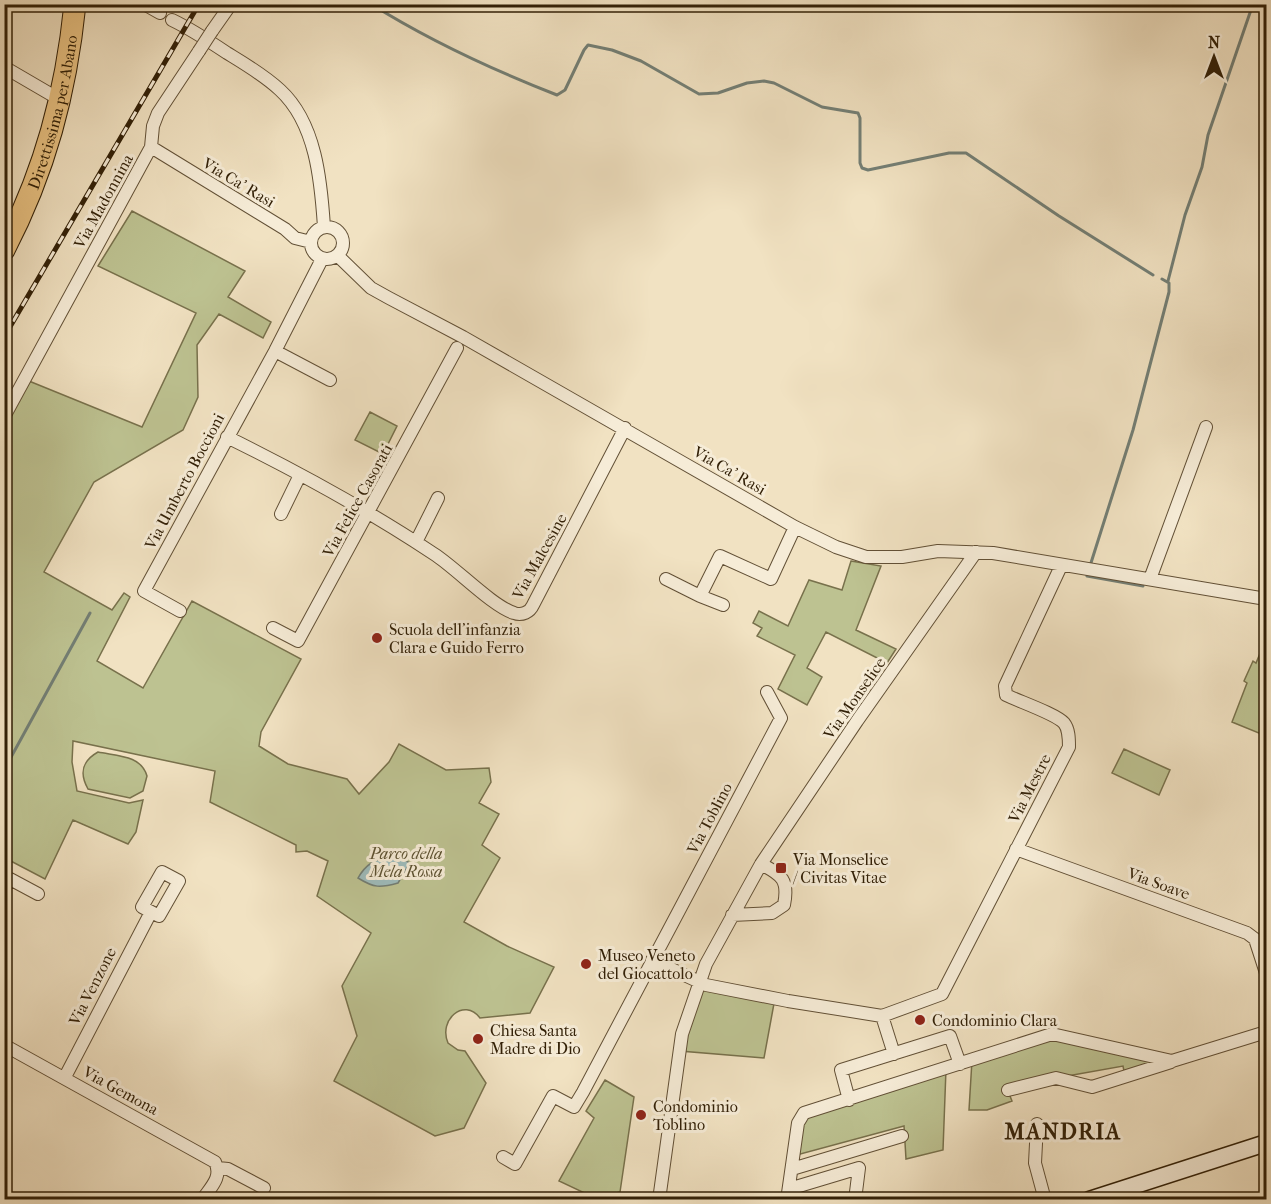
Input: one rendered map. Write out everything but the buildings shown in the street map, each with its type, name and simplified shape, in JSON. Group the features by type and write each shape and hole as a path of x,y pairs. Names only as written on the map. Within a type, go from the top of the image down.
{"highway":[{"name":"Direttissima per Abano","path":"4,250 36,179 59,107 72,37 75,4"}],"street":[{"path":"144,4 160,13"},
{"name":"Via Madonnina","path":"4,417 151,147 153,126 158,113 231,4"},
{"path":"172,20 254,69 281,91 291,104 311,143 317,168 324,227"},
{"path":"4,67 52,95"},
{"name":"Via Ca' Rasi","path":"151,147 285,229 295,238 311,242"},
{"path":"324,227 334,228 342,236 344,246 338,256 331,260 322,259 315,254 311,242 315,232 324,227"},
{"name":"Via Ca' Rasi","path":"338,256 371,288 625,428 795,527 836,547 866,557 902,557 938,551 976,552 1266,599"},
{"name":"Via Umberto Boccioni","path":"180,610 144,591 275,351 322,259"},
{"name":"Via Felice Casorati","path":"273,628 298,641 369,514 457,348"},
{"path":"275,351 330,380"},
{"path":"1150,579 1206,427"},
{"name":"Via Malcesine","path":"227,437 300,475 416,542 499,605 521,614 530,611 625,428"},
{"path":"281,514 300,475"},
{"path":"416,542 438,498"},
{"path":"700,596 720,556 771,579 795,527"},
{"name":"Via Monselice","path":"659,1200 682,1034 706,964 761,864 857,721 976,552"},
{"name":"Via Mestre","path":"699,983 788,1001 882,1016 942,994 1069,747 1069,735 1065,724 1058,718 1006,695 1005,686 1061,566"},
{"path":"666,579 723,605"},
{"name":"Via Toblino","path":"503,1157 515,1164 553,1096 574,1107 781,718 767,692"},
{"name":"Via Soave","path":"1016,849 1247,933 1255,939 1266,973"},
{"path":"732,915 772,913 784,905 786,896 783,879 778,873 761,864"},
{"name":"Via Venzone","path":"162,872 179,881 159,916 151,912 142,907 162,872"},
{"path":"4,889 10,879 38,894"},
{"name":"Via Venzone","path":"65,1077 151,912"},
{"path":"652,960 699,983"},
{"path":"882,1016 894,1054"},
{"path":"1008,1090 1056,1078 1092,1087 1266,1032"},
{"path":"859,1168 788,1194 798,1123 804,1113 1052,1034 1172,1061"},
{"path":"849,1100 841,1070 950,1036 960,1064"},
{"name":"Via Gemona","path":"4,1045 208,1157 215,1162 218,1168 228,1169 264,1188"},
{"path":"1037,1124 1035,1163 1045,1200"},
{"path":"792,1168 902,1136"},
{"path":"1089,1200 1266,1143"},
{"path":"855,1200 861,1148"},
{"path":"202,1200 217,1179 218,1168"}],"green space":[{"name":"Parco della Mela Rossa","path":"132,211 245,271 228,297 271,322 263,338 219,314 197,345 198,397 183,430 94,482 44,572 112,610 124,593 130,597 97,661 143,688 192,601 301,659 261,732 259,746 288,764 347,779 359,794 389,762 399,744 446,770 489,768 491,782 479,803 499,814 482,845 500,858 464,922 507,946 554,967 530,1013 480,1018 474,1012 467,1010 454,1014 450,1019 446,1034 448,1043 458,1050 465,1051 486,1083 464,1128 435,1136 334,1081 357,1036 342,986 371,933 317,896 328,861 307,851 296,852 296,845 210,802 215,771 73,741 72,762 77,791 129,803 143,800 136,832 128,844 73,820 45,879 5,858 4,419 24,379 142,427 196,313 98,266"},
{"path":"370,412 397,426 383,454 355,440"},
{"path":"851,561 881,566 856,630 896,649 887,663 826,632 807,668 822,677 807,705 778,689 795,655 757,636 762,628 753,623 759,611 788,626 809,580 842,590"},
{"path":"1266,639 1266,736 1232,722 1247,683 1244,681 1253,661 1256,663"},
{"path":"1124,749 1170,770 1159,795 1112,773"},
{"path":"98,752 134,760 139,764 147,776 143,791 130,798 88,789 83,773 85,763"},
{"path":"699,983 775,998 764,1058 680,1051"},
{"path":"1052,1034 1172,1061 1125,1076 1123,1066 1056,1078 1008,1091 1012,1101 987,1110 969,1110 972,1060"},
{"path":"946,1069 943,1150 906,1159 904,1126 793,1156 804,1113"},
{"path":"605,1080 634,1097 620,1192 595,1198 559,1181 594,1118 586,1111"}],"water":[{"path":"390,856 399,857 410,863 398,883 377,886 358,878 371,863"}],"waterway":[{"path":"371,4 462,54 557,95 565,90 588,45 612,50 641,61 699,94 718,93 747,83 764,81 774,83 822,107 858,113 862,168 868,170 949,153 966,153 1059,216 1153,275"},
{"path":"1168,281 1185,215 1202,167 1208,135 1253,4"},
{"path":"1090,566 1133,430 1169,292 1169,283 1162,279"},
{"path":"1088,572 1087,576 1143,586"},
{"path":"4,770 90,613"}],"railway":[{"path":"4,337 199,4"}],"place":[{"name":"Scuola dell'infanzia Clara e Guido Ferro","path":"377,638"},
{"name":"Via Monselice / Civitas Vitae","path":"781,868"},
{"name":"Museo Veneto del Giocattolo","path":"586,964"},
{"name":"Condominio Clara","path":"920,1020"},
{"name":"Chiesa Santa Madre di Dio","path":"478,1039"},
{"name":"Condominio Toblino","path":"641,1115"}],"district":[{"name":"MANDRIA","path":"1063,1131"}]}
